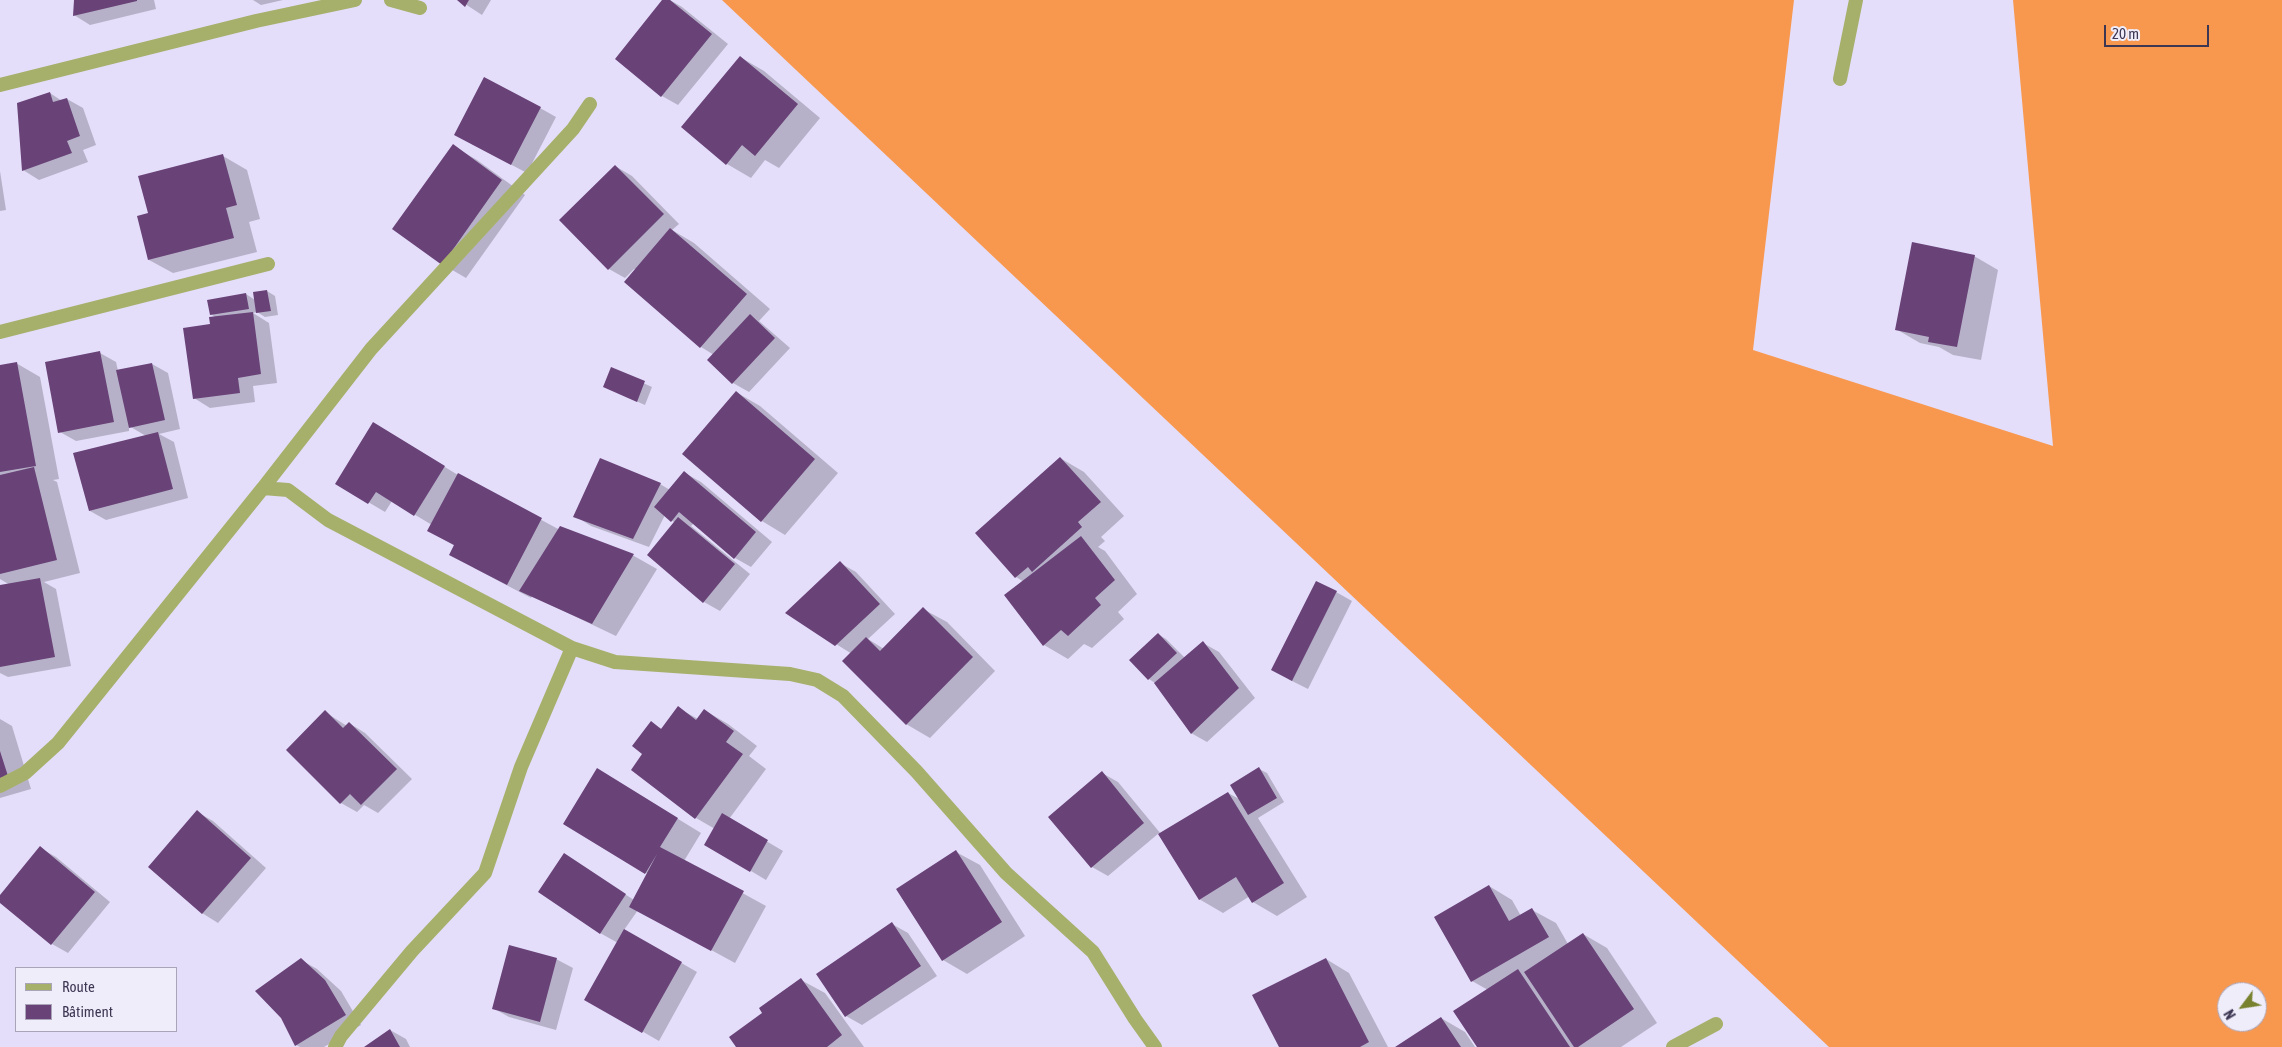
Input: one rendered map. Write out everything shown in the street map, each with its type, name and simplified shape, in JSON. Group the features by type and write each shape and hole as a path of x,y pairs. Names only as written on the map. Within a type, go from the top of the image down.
{"street":[{"path":"0,85 256,20 355,0"},
{"path":"391,0 420,8"},
{"path":"1840,79 1856,0"},
{"path":"0,786 25,773 58,743 372,349 573,129 590,104"},
{"path":"0,332 268,264"},
{"path":"263,488 288,490 328,520 572,648 615,662 790,674 817,680 843,696 917,772 1006,873 1093,952 1155,1047"},
{"path":"335,1047 341,1036 412,951 485,873 521,767 572,648"},
{"path":"1673,1047 1716,1024"}],"shaded area":[{"path":"722,0 1794,0 1753,350 2053,446 2013,0 2282,0 2282,1047 1829,1047"}],"building":[{"path":"74,0 137,0 137,1 73,16"},
{"path":"457,0 469,0 465,7"},
{"path":"662,0 670,0 712,34 661,97 615,59"},
{"path":"740,56 798,104 755,156 742,145 726,165 681,127"},
{"path":"484,77 541,107 511,165 454,135"},
{"path":"50,92 53,102 67,98 80,136 67,141 72,153 22,171 17,103"},
{"path":"453,144 502,180 442,265 392,229"},
{"path":"223,154 237,205 226,208 234,238 148,260 137,216 148,213 138,176"},
{"path":"615,165 664,214 608,270 559,220"},
{"path":"670,228 747,294 700,348 624,282"},
{"path":"1912,242 1975,255 1957,347 1928,342 1929,337 1895,330"},
{"path":"267,290 271,311 256,313 253,292"},
{"path":"246,293 249,309 210,315 207,300"},
{"path":"253,312 261,374 238,378 240,393 193,399 183,328 210,324 209,317"},
{"path":"750,314 775,338 732,384 707,360"},
{"path":"100,351 114,422 58,433 45,362"},
{"path":"17,362 36,466 0,472 0,365"},
{"path":"152,363 165,420 129,428 116,370"},
{"path":"611,367 645,381 637,402 603,387"},
{"path":"736,391 815,459 761,522 682,454"},
{"path":"373,422 445,466 414,516 376,492 368,504 335,484"},
{"path":"158,432 173,489 89,511 73,453"},
{"path":"1060,457 1101,502 1078,522 1082,527 1032,572 1028,567 1015,578 975,533"},
{"path":"600,458 661,483 633,539 573,517"},
{"path":"34,467 57,560 0,574 0,475"},
{"path":"684,471 756,532 734,559 679,512 671,522 654,507"},
{"path":"458,473 542,518 507,585 449,555 454,545 427,531"},
{"path":"678,517 735,564 703,603 647,555"},
{"path":"560,526 634,554 592,624 519,591"},
{"path":"1081,536 1115,580 1095,598 1101,605 1068,636 1061,630 1043,646 1004,595"},
{"path":"840,561 880,604 835,646 785,613"},
{"path":"40,578 55,657 0,667 0,585"},
{"path":"1316,581 1337,591 1292,681 1271,670"},
{"path":"923,607 973,657 906,725 842,661 866,637 880,651"},
{"path":"1158,633 1177,653 1148,680 1129,660"},
{"path":"1203,641 1239,688 1191,734 1154,683"},
{"path":"678,706 696,720 704,709 734,731 726,742 743,754 695,819 631,770 642,754 632,746 651,721 661,729"},
{"path":"325,710 343,728 349,722 397,769 361,805 350,794 340,804 286,750"},
{"path":"0,751 8,776 0,778"},
{"path":"1259,767 1277,798 1248,815 1230,785"},
{"path":"597,768 678,818 660,847 744,891 711,951 629,907 657,854 645,874 563,824"},
{"path":"1102,771 1144,823 1091,868 1048,817"},
{"path":"1228,792 1284,883 1252,903 1236,877 1199,900 1158,834"},
{"path":"197,810 251,858 202,914 148,867"},
{"path":"722,813 768,840 750,872 704,845"},
{"path":"40,846 95,892 51,945 0,903 0,895"},
{"path":"956,850 1002,922 942,961 896,889"},
{"path":"564,853 626,894 600,934 538,892"},
{"path":"1489,885 1509,921 1532,908 1549,937 1471,982 1434,917"},
{"path":"892,922 921,966 845,1017 816,974"},
{"path":"624,929 682,962 642,1033 584,1000"},
{"path":"1583,933 1634,1009 1578,1047 1574,1047 1524,972"},
{"path":"509,945 557,958 540,1022 492,1009"},
{"path":"301,958 325,980 346,1015 295,1046 281,1018 255,991"},
{"path":"1326,958 1369,1042 1360,1047 1279,1047 1252,995"},
{"path":"1518,969 1570,1047 1477,1047 1453,1011"},
{"path":"801,978 842,1035 827,1047 736,1047 729,1037 762,1013 759,1008"},
{"path":"1441,1017 1461,1047 1395,1047"},
{"path":"390,1029 400,1047 364,1047"}]}
